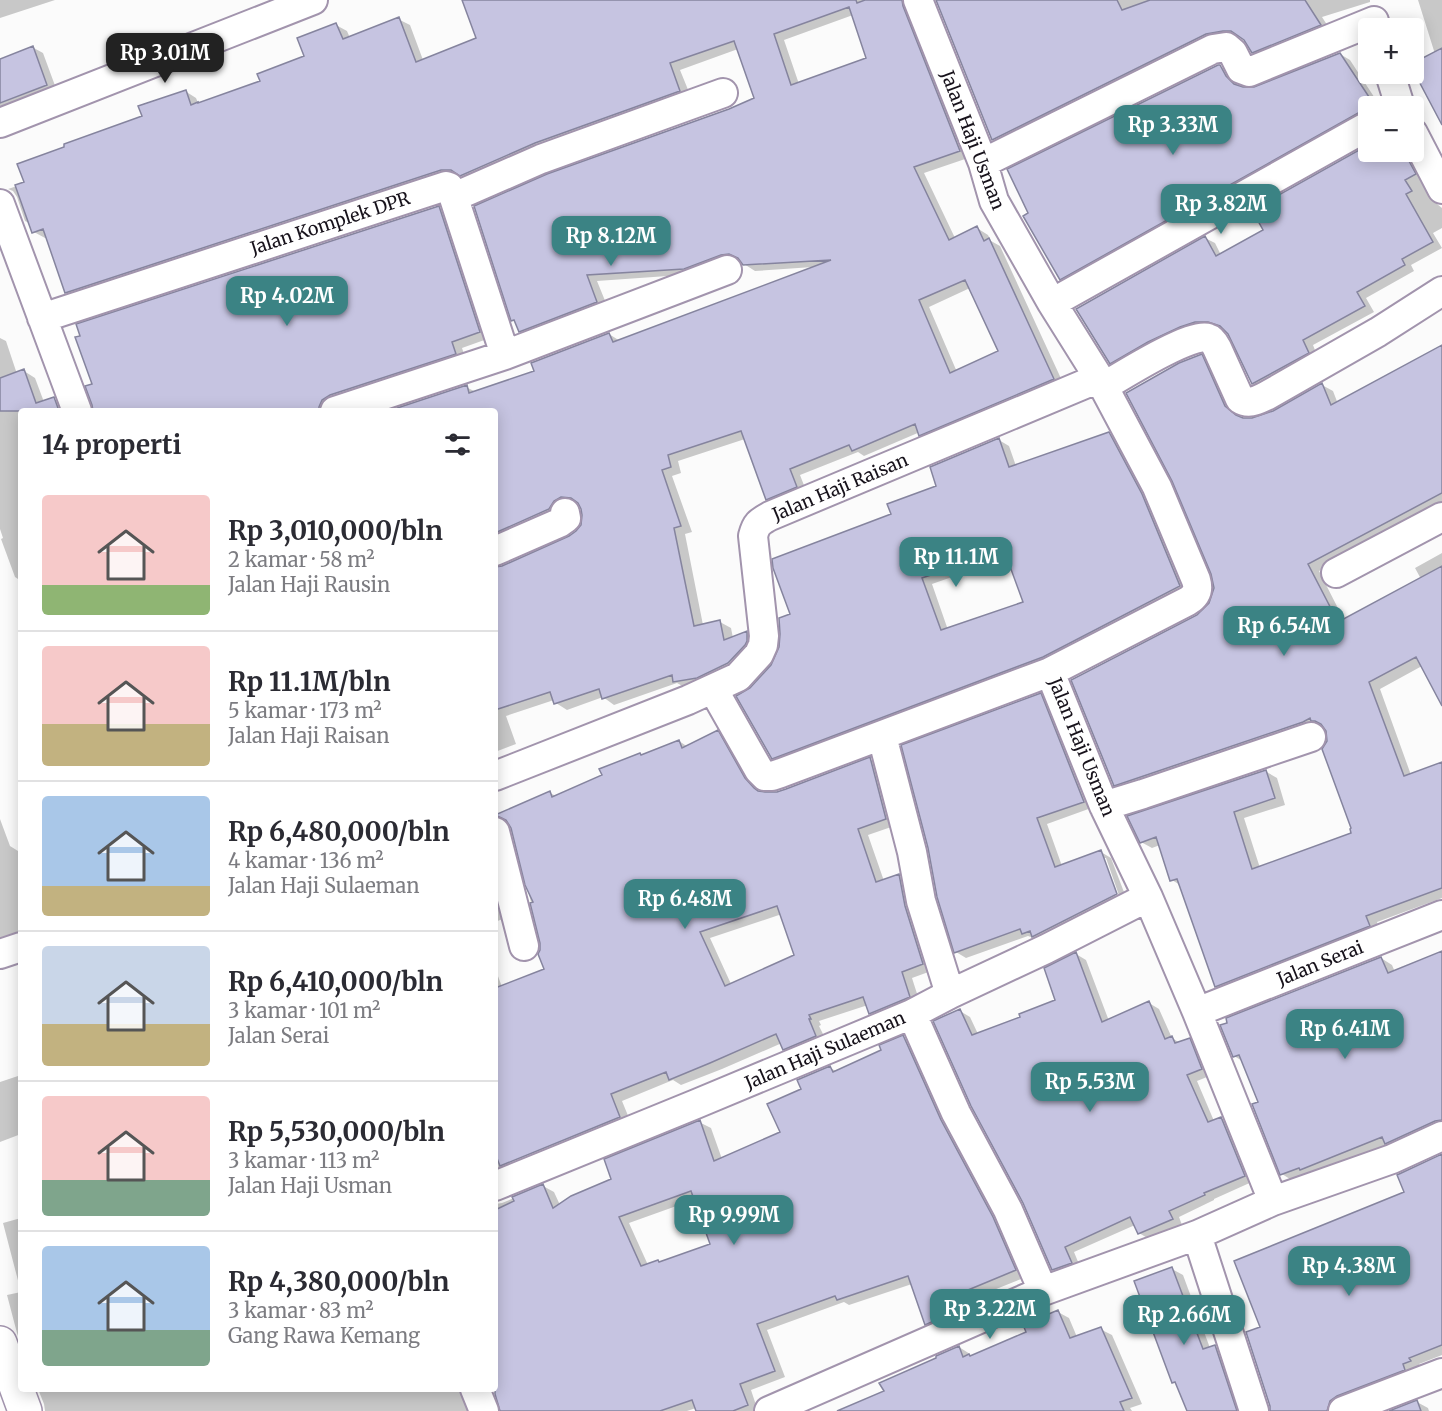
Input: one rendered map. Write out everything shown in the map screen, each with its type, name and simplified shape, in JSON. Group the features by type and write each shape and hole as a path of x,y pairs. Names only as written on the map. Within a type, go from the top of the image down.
{"main road":[{"path":"9,1353 18,1386"},
{"path":"20,1392 25,1411"}],"street":[{"path":"0,123 313,0"},
{"name":"Jalan Haji Usman","path":"918,0 983,163 994,201 1101,383 1157,487 1198,585 1194,597 1188,601 1050,672 1104,806 1148,897 1197,1012 1273,1201"},
{"path":"983,163 1213,49 1226,46 1233,53 1241,69 1249,72 1373,17"},
{"path":"505,354 454,197 541,159 723,93"},
{"path":"1052,303 1358,132"},
{"path":"1424,154 1442,189"},
{"name":"Jalan Komplek DPR","path":"42,318 440,187 449,187 454,197"},
{"path":"0,204 76,408"},
{"path":"344,408 505,354 727,270"},
{"path":"1101,383 1156,355 1207,337 1217,348 1240,399 1252,402 1378,332 1442,291"},
{"name":"Jalan Haji Raisan","path":"498,775 738,677 759,654 763,645 762,610 753,536 756,526 761,522 781,511 1101,383"},
{"path":"498,550 559,523 566,518 565,513"},
{"path":"1336,573 1442,516"},
{"path":"713,689 759,770 765,776 772,776 1050,672"},
{"path":"882,736 912,852 921,901 950,994"},
{"path":"1104,806 1311,737"},
{"path":"498,844 524,946"},
{"name":"Jalan Haji Sulaeman","path":"498,1185 912,1014 1148,897"},
{"name":"Jalan Serai","path":"1197,1012 1442,915"},
{"path":"0,954 18,948"},
{"path":"912,1014 956,1113 1008,1210 1043,1291"},
{"path":"769,1411 1043,1291 1197,1235 1273,1201 1392,1159 1442,1136"},
{"path":"1197,1235 1254,1411"},
{"path":"1343,1411 1442,1373"},
{"path":"476,1392 484,1411"}],"building":[{"path":"462,0 856,0 857,3 865,0 902,0 960,151 914,167 949,240 977,226 984,241 989,238 1054,379 919,436 915,424 852,451 849,445 790,469 797,487 766,500 741,431 668,455 671,467 662,470 681,526 674,528 694,626 720,620 724,640 747,631 745,645 728,663 697,678 673,682 672,675 602,699 599,689 554,704 550,692 498,709 498,567 569,536 581,525 581,509 578,503 571,498 561,497 554,501 549,509 498,532 498,408 397,408 467,385 469,393 534,371 531,363 609,333 613,342 831,260 743,265 738,258 729,254 684,269 587,275 597,302 519,332 514,320 511,321 474,206 547,174 754,98 734,41 670,63 680,91 535,143 460,176 451,170 441,170 65,293 43,229 32,233 15,185 24,182 17,164 64,147 64,144 142,116 138,106 186,90 191,105 260,81 257,74 304,56 297,38 336,23 343,39 399,17 416,62 476,38","holes":["849,7 866,58 791,85 774,34","965,280 998,351 950,373 919,300"]},
{"path":"936,0 1117,0 1122,10 1150,0 1305,0 1321,25 1252,53 1244,40 1231,31 1206,34 992,140"},
{"path":"33,46 47,85 0,103 0,59"},
{"path":"1442,48 1442,125 1420,84 1424,84 1424,57"},
{"path":"1340,53 1358,80 1358,84 1360,84 1368,96 1358,96 1358,113 1060,280 1023,216 1028,213 1007,169 1218,65 1234,84 1254,87"},
{"path":"1358,151 1358,162 1409,162 1416,174 1405,180 1412,191 1406,194 1433,242 1402,259 1405,265 1357,292 1365,306 1303,340 1309,353 1252,384 1228,334 1220,326 1208,322 1195,322 1180,327 1110,364 1076,309 1205,236 1216,256 1263,230 1252,210"},
{"path":"439,206 480,332 452,342 456,354 330,395 322,400 319,408 92,408 85,386 92,384 75,337 80,336 76,324"},
{"path":"1442,345 1442,493 1308,564 1338,622 1442,566 1442,706 1416,657 1369,682 1404,776 1442,762 1442,888 1366,916 1370,926 1215,987 1177,879 1170,881 1156,837 1140,843 1127,816 1266,770 1275,798 1234,812 1252,869 1351,833 1351,828 1322,749 1327,741 1326,731 1321,724 1311,721 1310,718 1114,786 1071,680 1197,615 1209,603 1214,588 1211,574 1172,481 1126,393 1179,363 1202,354 1225,406 1236,415 1252,418 1273,411 1322,383 1331,405"},
{"path":"24,369 36,403 54,397 58,408 18,408 18,411 0,411 0,378"},
{"path":"1109,432 1142,494 1180,586 1043,657 772,759 736,696 750,688 771,665 779,647 779,618 790,614 773,568 772,559 891,514 887,504 936,486 930,467 999,438 1009,467","holes":["1004,550 1023,602 941,630 922,578"]},
{"path":"1041,693 1084,802 1037,818 1055,867 1101,850 1117,894 1032,937 1030,931 1022,934 1020,929 954,953 937,897 928,848 901,745"},
{"path":"718,730 745,778 758,791 765,792 786,789 870,757 886,819 858,829 876,882 899,874 905,906 923,964 902,972 910,997 869,1014 863,997 809,1015 816,1036 783,1050 776,1034 669,1080 666,1072 611,1094 620,1117 500,1166 498,1161 498,987 544,969 538,954 540,943 530,903 533,902 525,885 511,828 498,814 550,791 552,797 602,775 599,769 679,740 682,748","holes":["777,906 794,955 725,986 700,932"]},
{"path":"1442,951 1442,1120 1385,1144 1382,1137 1300,1170 1299,1168 1280,1175 1252,1104 1258,1102 1239,1055 1233,1057 1220,1025 1227,1023 1226,1018 1381,957 1388,973"},
{"path":"1076,952 1102,1022 1149,1001 1165,1039 1172,1036 1175,1043 1190,1038 1202,1069 1187,1075 1208,1122 1221,1117 1245,1176 1169,1211 1173,1219 1138,1234 1130,1217 1065,1247 1072,1263 1052,1270 1023,1203 971,1106 933,1021 960,1009 972,1035 1020,1017 1019,1014 1055,1000 1044,968"},
{"path":"903,1035 941,1120 993,1217 1016,1270 944,1300 949,1314 925,1325 908,1276 837,1300 835,1296 757,1324 775,1371 740,1384 748,1405 733,1411 696,1411 692,1400 660,1411 500,1411 495,1394 498,1392 498,1209 514,1201 512,1197 543,1184 553,1208 571,1196 611,1179 604,1159 700,1120 714,1161 780,1132 767,1104 801,1089 797,1080 830,1066 833,1072 881,1050 879,1045","holes":["691,1191 710,1244 659,1262 658,1260 641,1266 619,1217"]},
{"path":"1442,1154 1442,1345 1409,1358 1411,1361 1403,1364 1405,1370 1337,1396 1330,1401 1327,1411 1270,1411 1246,1332 1260,1327 1234,1261 1404,1192 1397,1175"},
{"path":"1172,1267 1203,1349 1215,1345 1237,1411 1187,1411 1175,1382 1172,1383 1134,1281"},
{"path":"1058,1310 1070,1338 1101,1327 1132,1398 1120,1402 1124,1411 837,1411 884,1391 879,1383 936,1358 936,1356 959,1346 963,1357 969,1354 970,1356 1026,1332 1023,1325"},
{"path":"1417,1400 1421,1411 1389,1411"}]}
